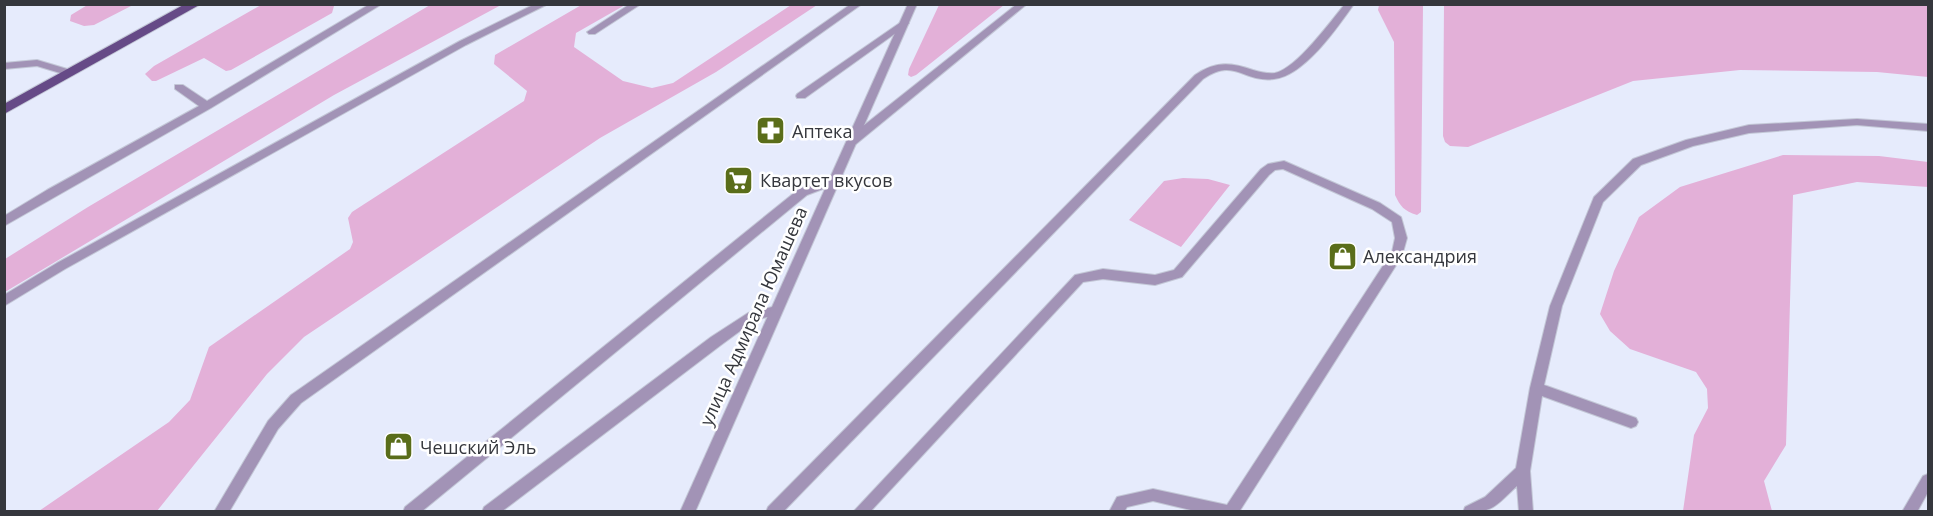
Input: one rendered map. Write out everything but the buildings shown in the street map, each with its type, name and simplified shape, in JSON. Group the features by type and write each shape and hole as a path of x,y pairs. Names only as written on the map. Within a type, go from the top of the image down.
{"main road":[{"path":"4,110 195,4"}],"street":[{"path":"4,222 51,193 207,106 378,4"},
{"path":"4,301 61,266 463,43 544,4"},
{"path":"592,32 637,4"},
{"path":"221,512 273,425 296,399 858,4"},
{"name":"улица Адмирала Юмашева","path":"687,512 912,4"},
{"path":"852,141 1023,4"},
{"path":"773,512 1199,77 1209,70 1224,66 1266,78 1281,75 1295,67 1350,4"},
{"path":"801,96 904,23"},
{"path":"4,66 37,63 70,73"},
{"path":"179,87 207,106"},
{"path":"1526,512 1523,471 1556,306 1598,200 1637,162 1690,143 1749,129 1857,122 1929,128"},
{"path":"860,512 1079,278 1103,274 1155,280 1178,274 1265,172 1272,167 1284,165 1376,206 1397,220 1401,238 1398,253 1231,512 1153,495 1122,502 1116,512"},
{"path":"410,512 803,192 832,181"},
{"path":"489,512 716,341 752,316 776,311"},
{"path":"1538,388 1631,422"},
{"path":"1470,512 1490,502 1523,471"},
{"path":"1909,512 1929,480"}],"shaded area":[{"path":"89,4 133,5 94,25 84,26 70,21 71,15"},
{"path":"331,4 334,6 332,13 231,70 226,71 204,58 156,81 152,81 145,74 154,66 261,5"},
{"path":"583,4 625,5 576,33 574,47 623,81 652,88 673,83 791,5 817,5 716,72 600,138 304,337 267,374 157,511 39,511 169,422 190,400 209,347 350,249 353,242 348,218 352,212 524,101 527,91 494,64 495,55"},
{"path":"430,5 501,5 334,95 5,292 5,259 88,207"},
{"path":"939,5 1004,5 911,77 908,75 909,69"},
{"path":"1379,5 1423,5 1421,212 1417,215 1403,208 1395,195 1394,42 1378,10"},
{"path":"1444,5 1928,5 1928,77 1877,72 1740,70 1633,81 1468,147 1450,146 1445,142 1443,136"},
{"path":"1783,155 1879,156 1928,162 1928,187 1857,182 1793,195 1786,445 1764,481 1772,511 1683,511 1694,435 1708,408 1707,389 1696,372 1630,349 1610,331 1600,314 1614,271 1639,217 1680,187"},
{"path":"1183,178 1208,179 1230,185 1181,247 1129,220 1164,181"}],"place":[{"name":"Аптека","path":"771,131"},
{"name":"Квартет вкусов","path":"739,180"},
{"name":"Александрия","path":"1342,256"},
{"name":"Чешский Эль","path":"399,447"}]}
